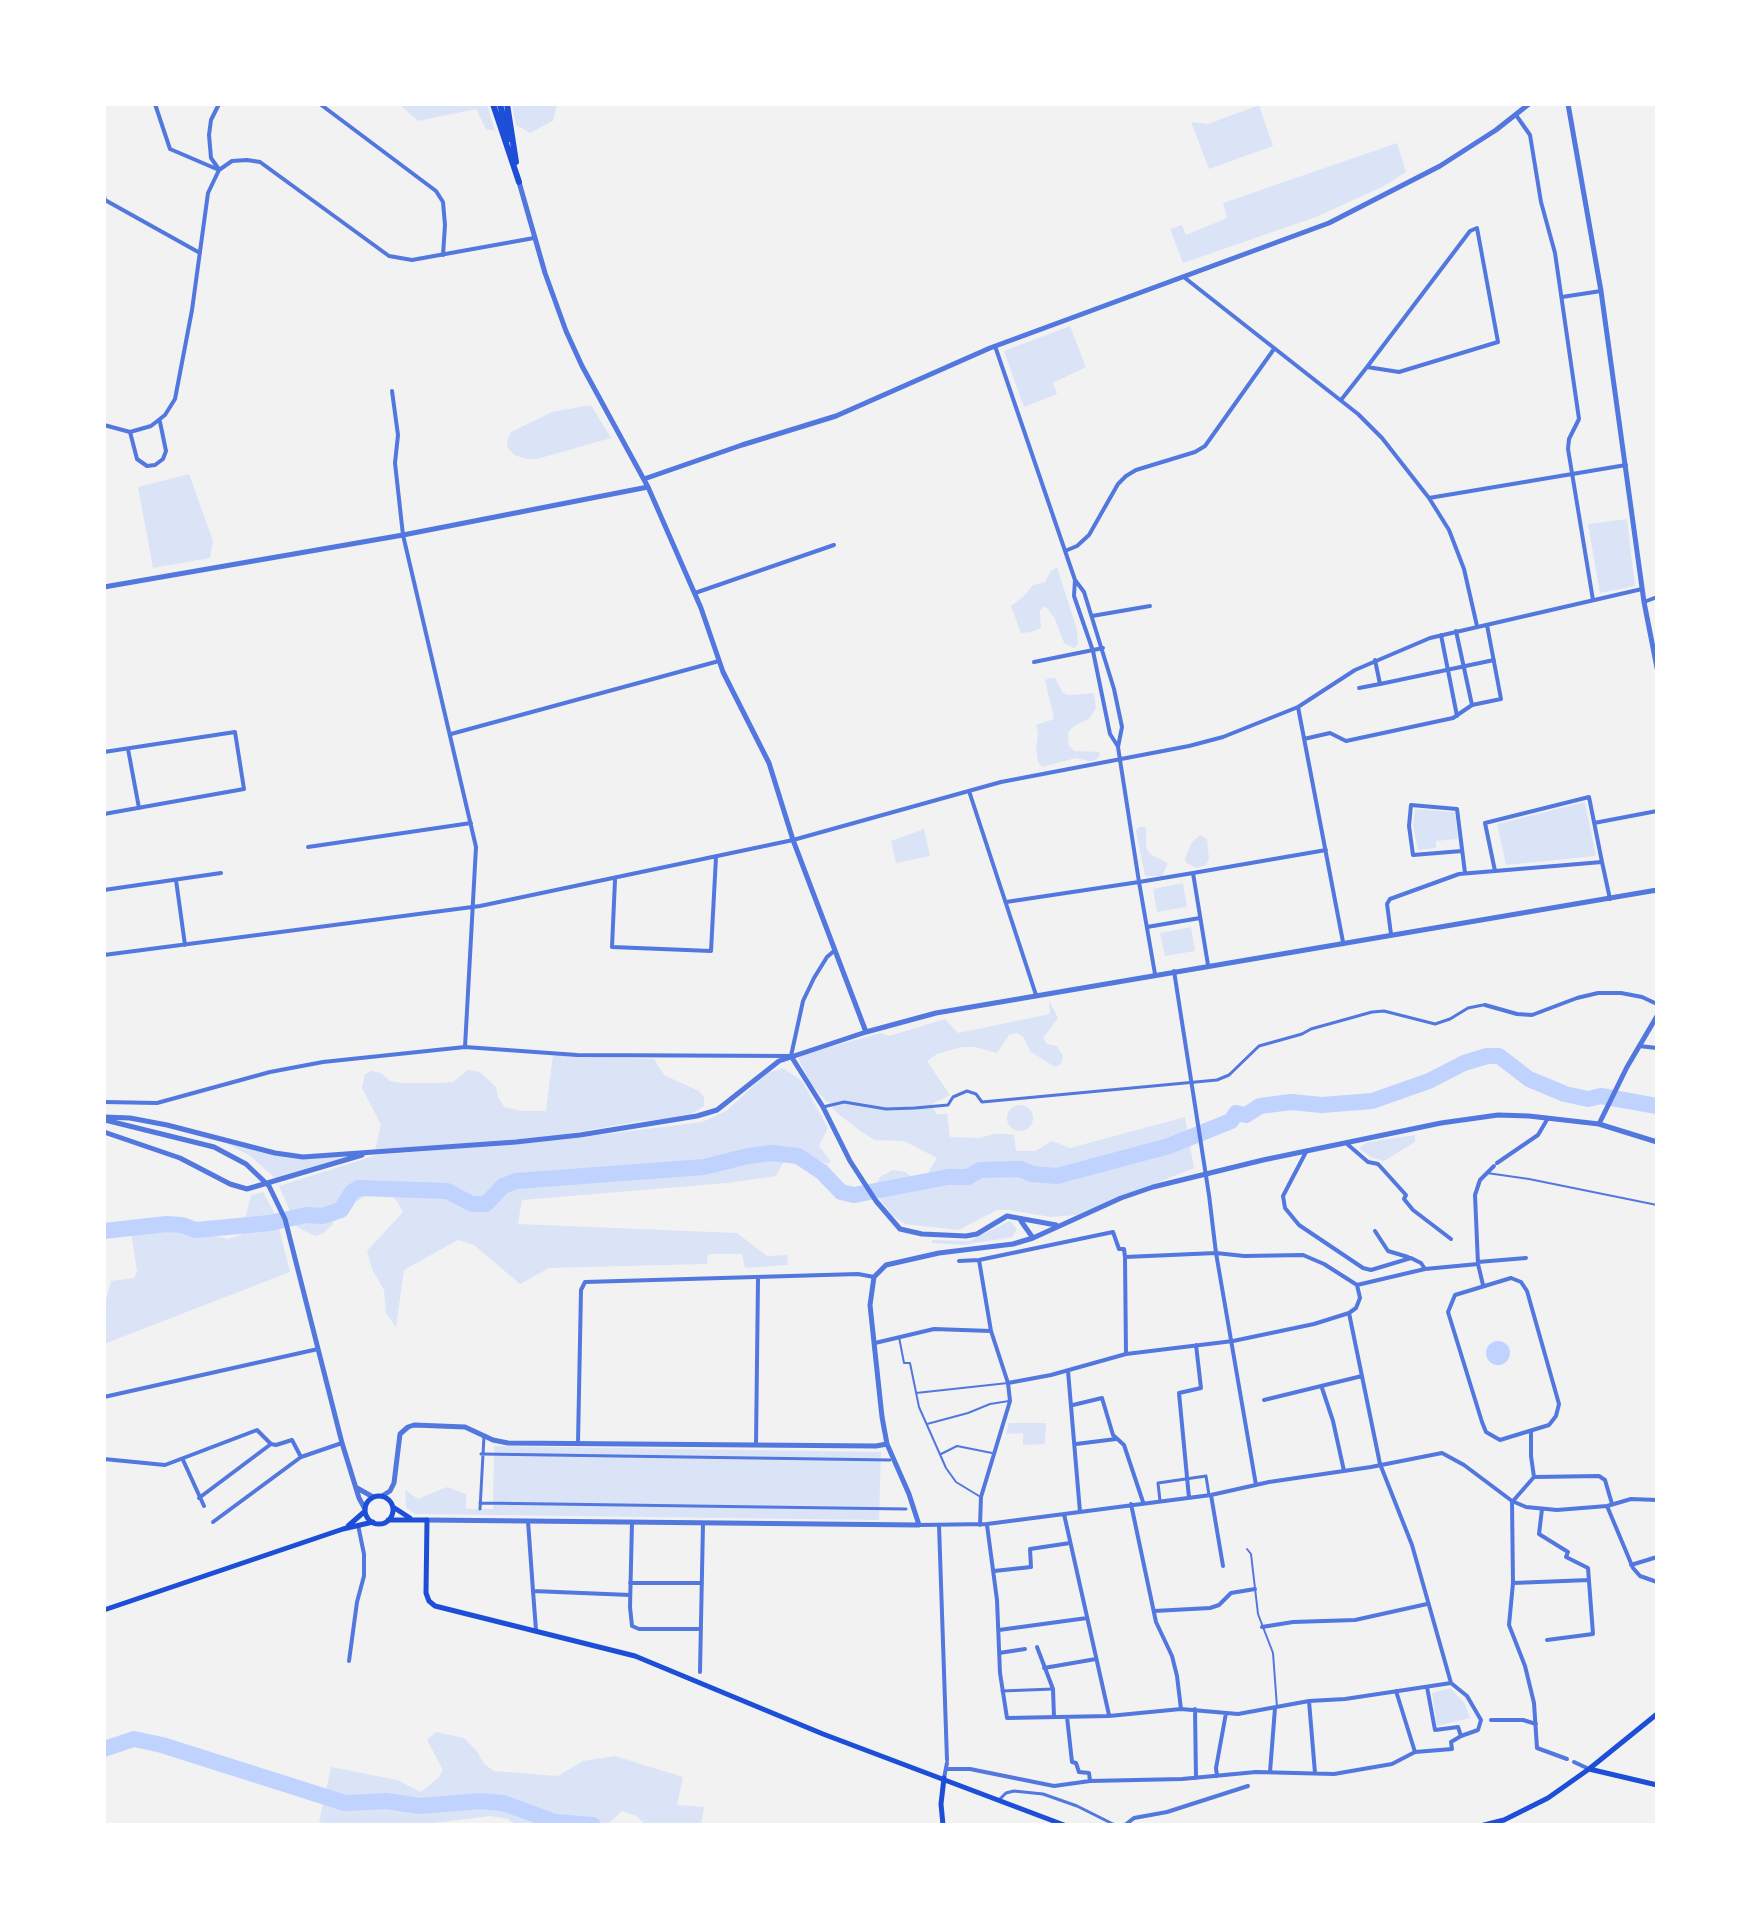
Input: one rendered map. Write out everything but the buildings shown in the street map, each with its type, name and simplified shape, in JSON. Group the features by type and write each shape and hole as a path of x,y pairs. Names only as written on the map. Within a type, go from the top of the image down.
{"highway":[{"path":"493,104 519,182"},
{"path":"500,104 519,182"},
{"path":"507,104 519,182"}],"main road":[{"path":"343,1529 365,1510 367,1502 373,1497 382,1496 393,1507 415,1520"},
{"path":"104,1610 343,1529 373,1522 381,1524 392,1516 393,1507"},
{"path":"365,1510 373,1522"},
{"path":"388,1520 427,1520 426,1593 431,1604 635,1656 823,1734 1064,1825"},
{"path":"1484,1825 1504,1820 1548,1798 1657,1714"},
{"path":"1589,1769 1657,1785"},
{"path":"943,1825 941,1804 944,1778"}],"street":[{"path":"155,104 170,149 219,170"},
{"path":"219,104 211,120 209,135 211,158 219,170"},
{"path":"320,104 436,191 443,202 443,255"},
{"path":"644,479 836,416 995,346 1185,278 1347,215 1440,166 1529,104"},
{"path":"1568,104 1601,291 1642,589 1657,668"},
{"path":"1516,115 1530,135 1562,297 1579,419 1568,442 1593,600"},
{"path":"104,425 130,432 160,421 170,408 179,387 208,193 219,170 232,161 260,162 389,256 412,260 534,238"},
{"path":"519,182 534,238 573,347 648,487 695,593 719,661 769,763 793,840 866,1032"},
{"path":"104,196 105,200 200,253"},
{"path":"1341,400 1470,231 1477,228 1498,342 1399,372 1367,367"},
{"path":"1185,278 1375,430 1429,498 1459,554 1477,626"},
{"path":"1562,297 1601,291"},
{"path":"995,346 1075,580 1084,592 1103,648 1122,727 1118,747 1155,974"},
{"path":"1065,551 1077,546 1089,535 1118,484 1126,476 1205,446 1274,349"},
{"path":"392,391 398,435 395,463 403,535 476,847 465,1047"},
{"path":"130,432 137,459 147,466 155,465 163,459 166,451 160,421"},
{"path":"1429,498 1626,465"},
{"path":"104,587 403,535 648,487"},
{"path":"695,593 834,545"},
{"path":"1075,580 1074,596 1093,651 1110,734 1118,747"},
{"path":"104,955 473,907 793,840 1036,774 1217,739 1298,707 1375,660 1441,635 1642,589"},
{"path":"1644,602 1657,597"},
{"path":"1092,616 1150,606"},
{"path":"1304,739 1330,733 1346,741 1457,716 1472,705 1501,699 1487,624"},
{"path":"1456,631 1472,705"},
{"path":"1441,635 1457,716"},
{"path":"1034,662 1103,648"},
{"path":"1375,660 1380,684"},
{"path":"1359,688 1494,660"},
{"path":"451,734 719,661"},
{"path":"1298,707 1343,942"},
{"path":"104,752 235,732 244,789 104,814"},
{"path":"128,749 139,808"},
{"path":"969,791 1036,995"},
{"path":"1495,871 1485,823 1589,797 1610,899"},
{"path":"1462,851 1413,855 1409,826 1411,805 1457,809 1465,873"},
{"path":"1594,823 1657,811"},
{"path":"308,847 471,823"},
{"path":"1006,902 1326,850"},
{"path":"615,879 612,947 711,951 716,857"},
{"path":"1391,934 1389,900 1465,873 1602,862"},
{"path":"104,890 221,873"},
{"path":"1193,873 1208,965"},
{"path":"176,879 185,945"},
{"path":"104,1118 130,1118 167,1125 288,1156 529,1141 697,1116 717,1110 767,1069 791,1056 936,1013 1657,890"},
{"path":"1147,927 1200,918"},
{"path":"835,950 827,957 803,1001 791,1056 876,1201 900,1229 922,1234 977,1234 1007,1216 1044,1225 1061,1225"},
{"path":"1174,971 1216,1253 1256,1485"},
{"path":"823,1107 844,1102 886,1109 915,1108 948,1105 953,1097 965,1091 976,1094 982,1102 1217,1080 1229,1075 1259,1046 1357,1016 1384,1011 1435,1024 1444,1023 1468,1008 1485,1005 1532,1015 1577,998 1610,993 1642,997 1657,1004"},
{"path":"1599,1124 1657,1016"},
{"path":"1639,1046 1657,1048"},
{"path":"104,1102 157,1103 270,1072 323,1062 465,1047 577,1055 791,1056"},
{"path":"919,1525 887,1444 870,1305 874,1277 881,1268 939,1253 1013,1244 1137,1192 1306,1151 1441,1123 1498,1115 1548,1118 1599,1124 1657,1142"},
{"path":"104,1118 232,1155 264,1179 280,1205 342,1443 365,1510"},
{"path":"1483,1285 1478,1263 1477,1187 1496,1164 1538,1135 1548,1118"},
{"path":"104,1132 180,1158 230,1184 247,1189 370,1152"},
{"path":"1346,1143 1368,1162 1378,1164 1406,1195 1404,1199 1413,1210 1451,1239"},
{"path":"1306,1151 1283,1196 1290,1216 1363,1268 1371,1270 1411,1258"},
{"path":"1017,1218 1037,1248"},
{"path":"1375,1231 1388,1251 1411,1258 1425,1269"},
{"path":"959,1261 979,1260 1113,1232 1119,1249 1124,1249 1125,1257 1126,1354"},
{"path":"1008,1383 1068,1371 1126,1354 1233,1341 1314,1324 1349,1313 1356,1308 1360,1298 1357,1285 1303,1255 1216,1253 1125,1257"},
{"path":"1357,1285 1425,1269 1526,1258"},
{"path":"979,1260 991,1331 1008,1383 1010,1401 981,1497 980,1525"},
{"path":"578,1443 582,1286 588,1282 858,1274 874,1277"},
{"path":"756,1445 758,1278"},
{"path":"1511,1278 1521,1282 1527,1291 1559,1404 1556,1416 1549,1425 1531,1432 1500,1440 1486,1432 1448,1312 1455,1295 1511,1278"},
{"path":"1349,1313 1380,1464 1412,1545 1451,1683 1467,1696 1486,1720"},
{"path":"874,1343 948,1328 991,1331"},
{"path":"1189,1498 1179,1393 1201,1388 1196,1345"},
{"path":"104,1397 318,1349"},
{"path":"1068,1371 1080,1512"},
{"path":"1264,1400 1362,1376"},
{"path":"1321,1388 1333,1421 1344,1471"},
{"path":"1073,1405 1102,1398 1116,1439 1124,1445 1143,1502"},
{"path":"1243,1405 1250,1404"},
{"path":"382,1496 390,1491 394,1483 399,1438 408,1427 461,1427 498,1441 887,1444"},
{"path":"104,1459 157,1465 183,1460 257,1430 271,1444 292,1440 301,1457"},
{"path":"1531,1432 1534,1477"},
{"path":"480,1509 484,1436"},
{"path":"1076,1444 1116,1439"},
{"path":"213,1522 301,1457 342,1443"},
{"path":"199,1498 271,1444"},
{"path":"427,1520 980,1525 1143,1502 1210,1496 1429,1453 1447,1454 1512,1501 1542,1509 1609,1505 1631,1499 1657,1500"},
{"path":"481,1454 890,1460"},
{"path":"183,1460 204,1506"},
{"path":"1160,1501 1158,1483 1206,1476 1223,1566"},
{"path":"1567,1759 1537,1748 1536,1724 1525,1666 1509,1625 1513,1583 1512,1501 1534,1477 1599,1476 1605,1480 1609,1505 1631,1565 1640,1576 1657,1582"},
{"path":"354,1484 362,1493 373,1497"},
{"path":"480,1503 906,1509"},
{"path":"1131,1504 1154,1611 1172,1656 1181,1709"},
{"path":"1542,1509 1539,1534 1568,1552 1566,1557 1588,1568 1593,1634 1547,1640"},
{"path":"1064,1514 1109,1716"},
{"path":"528,1521 536,1630"},
{"path":"632,1522 630,1595 633,1627 701,1629"},
{"path":"700,1672 703,1523"},
{"path":"987,1524 1007,1718 1109,1716 1181,1709 1238,1714 1309,1701 1451,1683"},
{"path":"349,1661 364,1576 364,1554 358,1525"},
{"path":"939,1525 947,1761 944,1778"},
{"path":"994,1571 1031,1567 1030,1549 1070,1543"},
{"path":"1631,1565 1657,1557"},
{"path":"1513,1583 1589,1580"},
{"path":"630,1583 702,1583"},
{"path":"1154,1611 1210,1608 1219,1605 1231,1593 1255,1589"},
{"path":"533,1591 630,1595"},
{"path":"1262,1627 1293,1622 1355,1620 1427,1604"},
{"path":"999,1630 1087,1618"},
{"path":"1037,1647 1053,1689 1054,1717"},
{"path":"999,1653 1025,1649"},
{"path":"1044,1668 1096,1659"},
{"path":"1427,1686 1435,1730 1458,1727 1461,1736"},
{"path":"1002,1691 1053,1689"},
{"path":"1396,1691 1415,1752"},
{"path":"1309,1701 1315,1773"},
{"path":"1270,1772 1276,1707"},
{"path":"1195,1709 1196,1778"},
{"path":"1217,1776 1226,1713"},
{"path":"1067,1717 1072,1762 1076,1763 1079,1772 1089,1773 1090,1781"},
{"path":"1486,1720 1523,1720 1536,1724"},
{"path":"947,1769 970,1769 1054,1786 1090,1781 1270,1772 1355,1771 1392,1764 1415,1752 1452,1749 1451,1742 1478,1730 1486,1720"},
{"path":"1574,1762 1589,1769"},
{"path":"1125,1825 1134,1818 1167,1812 1248,1786"},
{"path":"1000,1800 1006,1793 1014,1791 1043,1794 1077,1806 1115,1825"}],"lane":[{"path":"1486,1173 1657,1205"},
{"path":"899,1336 904,1363 910,1363 914,1393 940,1455 956,1482 981,1497"},
{"path":"914,1393 1008,1383"},
{"path":"926,1424 1010,1401"},
{"path":"940,1455 957,1446 995,1453"},
{"path":"1247,1549 1251,1554 1262,1627 1273,1653 1276,1707"}],"shaded area":[{"path":"399,104 487,104 495,131 486,129 476,109 418,121"},
{"path":"512,104 557,104 553,121 530,133 516,125"},
{"path":"1259,105 1273,146 1209,169 1191,122 1208,124"},
{"path":"1397,143 1406,172 1382,187 1316,217 1183,263 1170,229 1182,225 1186,235 1227,218 1223,203"},
{"path":"1070,326 1086,367 1053,383 1057,394 1024,407 1004,351"},
{"path":"591,405 611,438 537,459 514,455 508,448 511,432 552,412"},
{"path":"189,474 213,541 210,558 153,568 138,487"},
{"path":"1627,519 1635,586 1600,593 1588,524"},
{"path":"1057,567 1077,630 1078,644 1074,648 1064,643 1047,608 1043,607 1040,611 1041,628 1021,633 1011,606 1033,585 1045,582"},
{"path":"1055,678 1063,693 1068,695 1094,693 1096,708 1090,718 1074,726 1068,733 1069,746 1075,751 1099,752 1096,760 1076,758 1042,767 1038,762 1036,725 1054,719 1045,680"},
{"path":"1585,802 1596,856 1506,865 1497,824"},
{"path":"1415,809 1455,812 1458,839 1436,841 1436,848 1418,850 1413,826"},
{"path":"1139,827 1146,827 1146,848 1150,854 1168,863 1162,876 1145,876 1136,831"},
{"path":"924,829 930,856 896,863 891,841"},
{"path":"1200,835 1207,839 1209,860 1206,865 1197,868 1186,863 1185,858 1192,842"},
{"path":"1183,883 1187,907 1157,912 1153,889"},
{"path":"1191,927 1195,951 1165,956 1160,933"},
{"path":"1049,1000 1058,1018 1043,1038 1047,1044 1057,1046 1063,1056 1061,1064 1055,1067 1031,1052 1024,1038 1017,1033 1009,1035 997,1053 962,1047 937,1054 927,1061 950,1095 932,1104 936,1114 947,1114 950,1137 1014,1135 1016,1151 1035,1151 1052,1141 1070,1148 1185,1117 1194,1168 1076,1215 1051,1217 997,1210 959,1230 905,1224 893,1216 881,1201 876,1184 881,1176 893,1170 905,1172 914,1179 926,1176 937,1158 904,1141 875,1140 863,1133 837,1113 811,1084 797,1056 881,1033 889,1036 945,1019 958,1033 1050,1014"},
{"path":"553,1055 654,1059 664,1075 699,1091 704,1097 704,1106 686,1117 572,1133 480,1144 375,1150 381,1125 362,1088 365,1074 372,1071 381,1073 390,1081 403,1083 439,1083 453,1082 468,1070 480,1072 496,1087 504,1107 546,1111"},
{"path":"783,1068 802,1081 828,1128 819,1146 831,1161 828,1164 807,1156 783,1163 776,1176 522,1200 518,1224 737,1233 767,1256 787,1255 788,1265 745,1268 742,1254 708,1254 707,1264 549,1268 520,1284 474,1245 458,1240 404,1270 396,1327 386,1313 384,1290 372,1269 367,1251 403,1212 396,1200 390,1195 372,1192 357,1201 342,1203 332,1225 315,1236 297,1227 279,1186 377,1155 560,1140 702,1122 726,1111 768,1073"},
{"path":"1020,1105 1029,1109 1033,1118 1029,1127 1020,1131 1011,1127 1007,1118 1011,1109"},
{"path":"1415,1135 1415,1142 1384,1161 1370,1157 1359,1148 1368,1142"},
{"path":"227,1144 301,1159 345,1157 275,1178 249,1155"},
{"path":"263,1192 276,1216 290,1272 104,1344 104,1307 111,1281 134,1278 137,1271 131,1232 181,1228 228,1239 241,1235 251,1195"},
{"path":"1010,1221 1017,1229 1012,1237 964,1245 932,1243 932,1240 969,1241"},
{"path":"1009,1423 1046,1423 1045,1444 1023,1445 1023,1433 1006,1434"},
{"path":"494,1446 881,1452 879,1520 414,1514 406,1507 405,1490 418,1499 447,1487 466,1494 466,1509 493,1509"},
{"path":"1450,1688 1464,1702 1470,1718 1437,1726 1432,1693"},
{"path":"436,1732 464,1738 484,1764 494,1771 558,1776 583,1761 615,1756 683,1777 677,1805 704,1807 701,1825 645,1825 637,1816 622,1811 607,1825 515,1825 508,1819 490,1816 418,1825 333,1825 319,1822 331,1767 397,1780 421,1792 443,1770 427,1740"}],"water":[{"path":"1498,1341 1506,1345 1510,1353 1506,1361 1498,1365 1490,1361 1486,1353 1490,1345"}],"waterway":[{"path":"104,1231 166,1224 196,1230 270,1223 306,1215 322,1216 341,1210 352,1192 359,1188 447,1191 472,1204 486,1204 503,1186 516,1181 704,1167 772,1153 798,1156 822,1172 841,1192 854,1195 948,1177 968,1177 980,1170 1020,1169 1032,1174 1057,1176 1169,1146 1231,1121 1236,1113 1246,1115 1260,1106 1291,1102 1322,1105 1372,1101 1487,1056 1499,1056 1529,1079 1565,1094 1588,1099 1601,1096 1657,1106"},
{"path":"104,1749 134,1739 162,1745 345,1803 386,1801 420,1806 480,1801 503,1803 555,1822 593,1825"}]}
